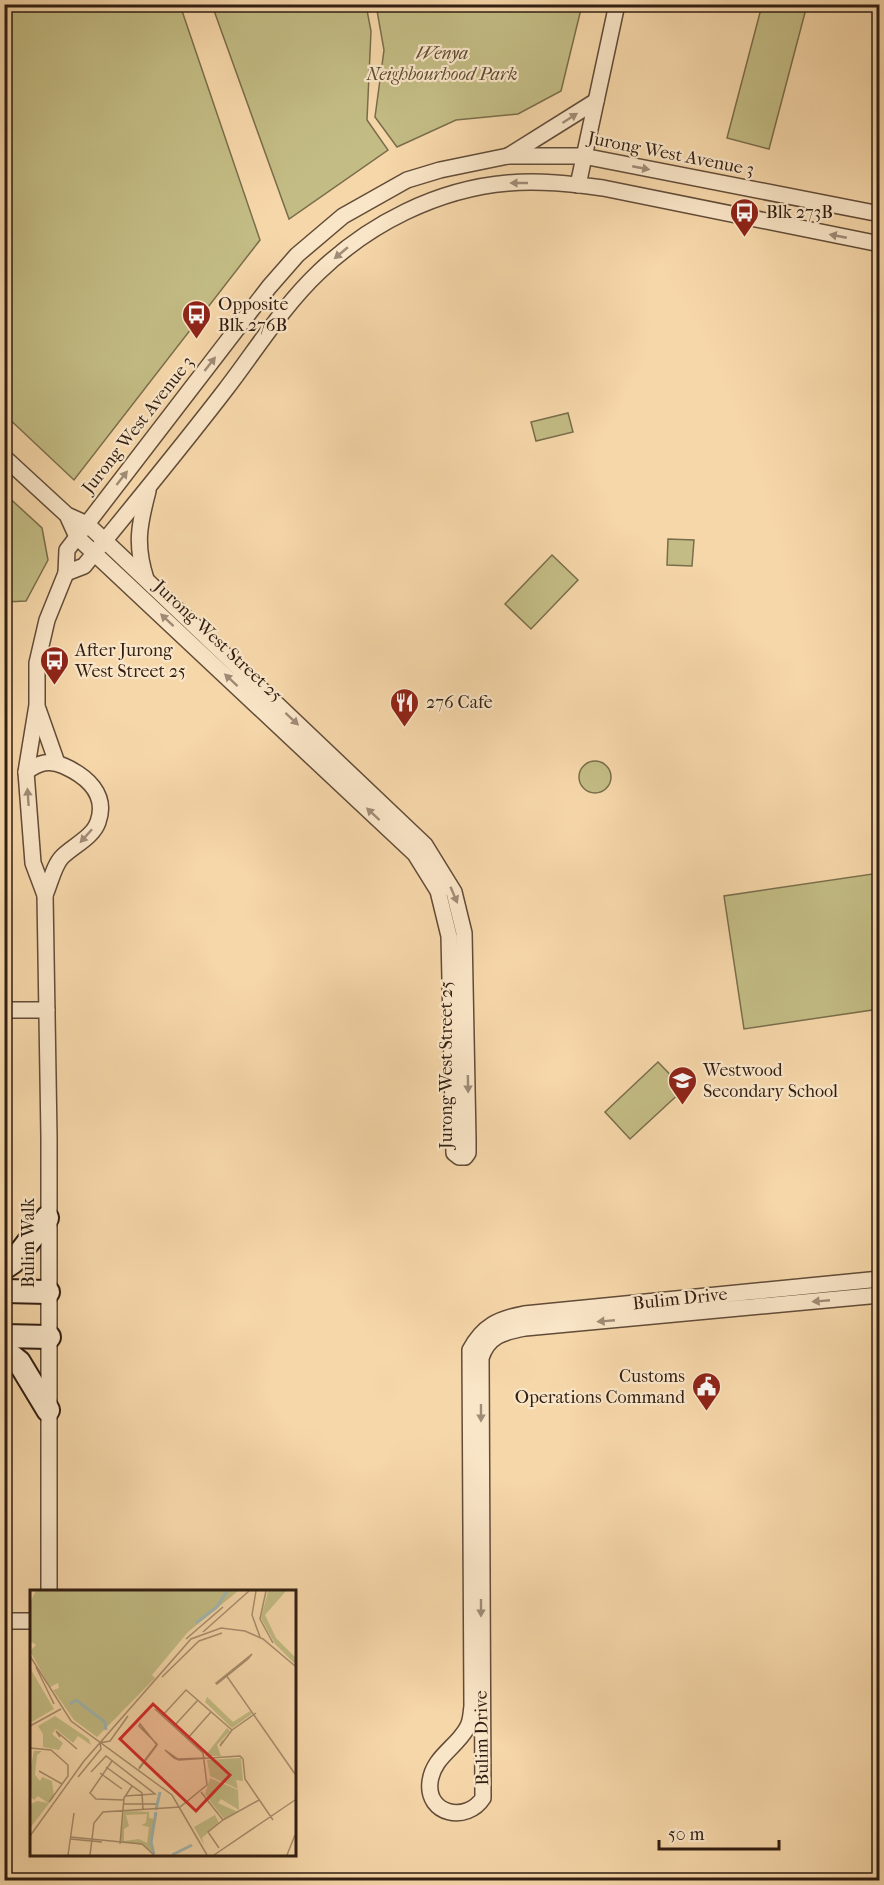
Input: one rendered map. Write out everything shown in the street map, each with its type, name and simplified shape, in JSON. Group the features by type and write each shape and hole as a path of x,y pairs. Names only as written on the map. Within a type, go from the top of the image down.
{"street":[{"path":"578,185 617,4"},
{"path":"508,156 596,101"},
{"name":"Jurong West Avenue 3","path":"77,537 269,287 297,255 343,216 407,180 440,170 508,156 584,156 879,214"},
{"path":"66,573 84,566 318,273 360,237 407,211 451,194 507,183 578,185 879,244"},
{"path":"4,457 67,515 87,524"},
{"path":"147,583 140,562 138,532 148,488"},
{"path":"67,515 77,537"},
{"name":"Jurong West Street 25","path":"77,537 415,854 430,874 438,891 449,936 454,1153 459,1157 465,1157 468,1153 468,1140 464,933 460,909 446,876 425,845 87,524"},
{"name":"Bulim Walk","path":"49,1590 47,1218 49,1137 45,895 33,863 26,772 38,705 38,663 46,620 66,573 67,550 77,537"},
{"name":"Bulim Walk","path":"38,705 57,762 84,775 100,799 98,822 81,843 60,858 45,895"},
{"path":"26,772 38,763 57,762"},
{"path":"4,1010 47,1010"},
{"path":"4,1269 13,1263 47,1218"},
{"name":"Bulim Drive","path":"879,1279 524,1314 501,1318 489,1324 477,1337 470,1350 472,1706 467,1728 435,1765 430,1783 433,1801 440,1808 451,1814 463,1814 476,1808 483,1798 481,1358 485,1346 505,1331 525,1328 879,1295"},
{"path":"4,1291 48,1292"},
{"path":"4,1336 49,1337"},
{"path":"4,1350 19,1362 48,1410"},
{"path":"4,1622 30,1621"}],"green space":[{"name":"Wenya Neighbourhood Park","path":"376,4 582,5 561,91 518,114 456,120 397,147 375,117 384,50"},
{"path":"4,5 180,5 260,240 74,480 5,415"},
{"path":"212,5 366,5 371,31 367,120 388,150 289,219"},
{"path":"762,5 807,5 769,149 727,138"},
{"path":"568,413 573,432 536,441 531,422"},
{"path":"4,493 42,528 48,560 26,601 5,602"},
{"path":"668,539 694,540 692,566 667,565"},
{"path":"552,555 578,580 531,629 505,604"},
{"path":"595,761 607,765 611,777 607,789 595,793 583,789 579,777 583,765"},
{"path":"879,873 879,1009 744,1029 724,896"},
{"path":"658,1062 684,1089 630,1139 605,1112"}],"place":[{"name":"Blk 273B","path":"745,238"},
{"name":"Opposite Blk 276B","path":"197,340"},
{"name":"After Jurong West Street 25","path":"54,686"},
{"name":"276 Cafe","path":"405,728"},
{"name":"Westwood Secondary School","path":"682,1106"},
{"name":"Customs Operations Command","path":"706,1412"}]}
